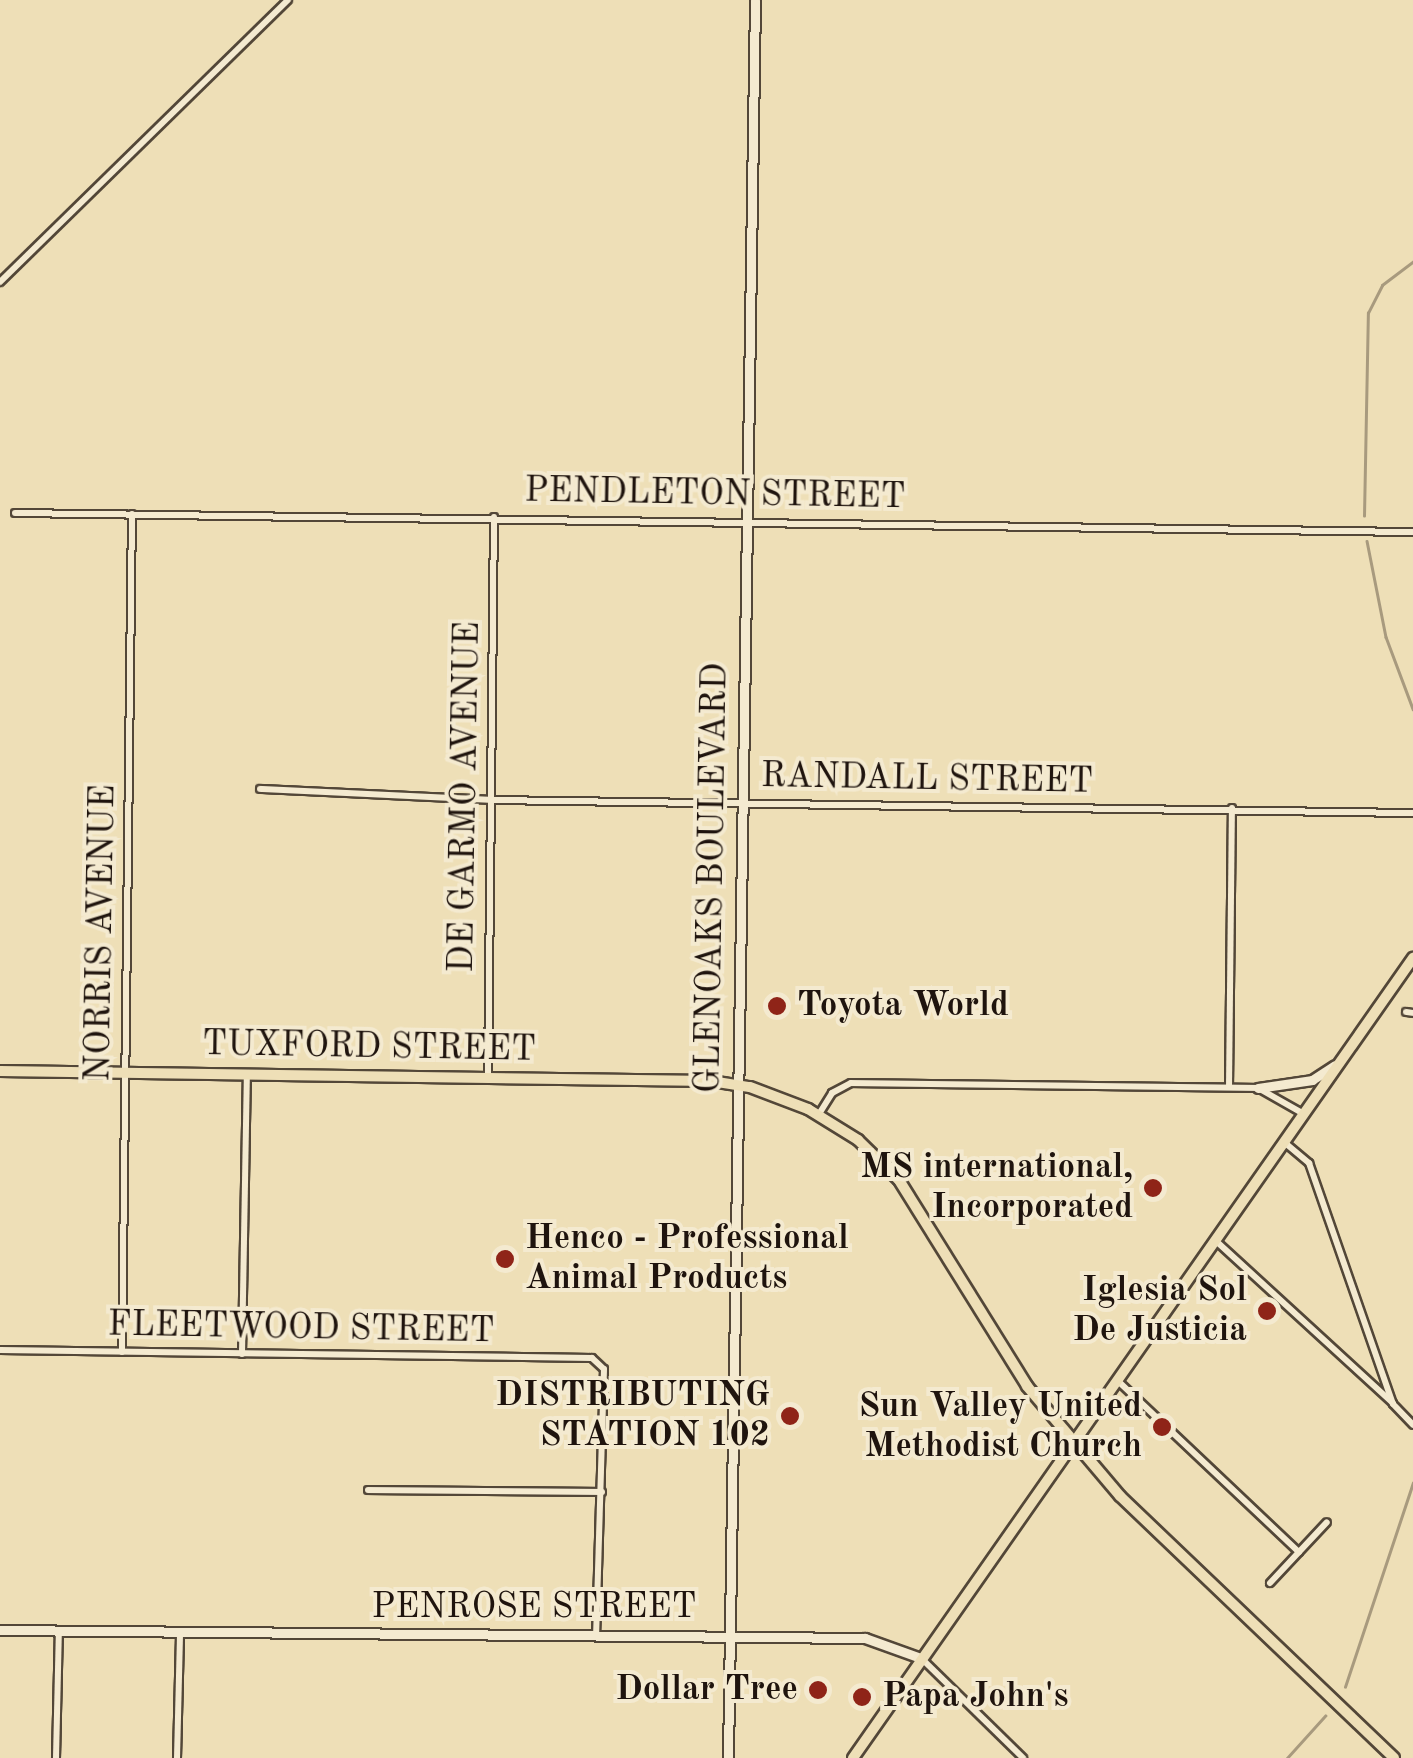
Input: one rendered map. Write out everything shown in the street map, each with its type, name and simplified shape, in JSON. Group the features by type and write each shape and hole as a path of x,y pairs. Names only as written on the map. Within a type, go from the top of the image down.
{"main road":[{"name":"GLENOAKS BOULEVARD","path":"728,1758 740,803 756,0"},
{"path":"853,1758 1413,958"},
{"path":"1258,1088 1312,1080 1350,1048"},
{"name":"TUXFORD STREET","path":"0,1071 736,1084 819,1114 900,1180 1012,1364 1073,1443 1132,1509 1394,1758"},
{"name":"PENROSE STREET","path":"0,1630 864,1638 922,1658"}],"street":[{"path":"0,282 288,0"},
{"name":"PENDLETON STREET","path":"15,513 494,516 1413,532"},
{"name":"NORRIS AVENUE","path":"122,1352 132,514"},
{"name":"DE GARMO AVENUE","path":"488,1078 494,516"},
{"name":"RANDALL STREET","path":"260,789 491,800 1413,813"},
{"path":"1228,1087 1232,808"},
{"path":"242,1354 247,1074"},
{"path":"819,1114 832,1092 851,1083 1258,1088 1304,1114"},
{"path":"1284,1142 1308,1163 1394,1404"},
{"path":"1216,1241 1413,1425"},
{"name":"FLEETWOOD STREET","path":"0,1350 600,1362 602,1492"},
{"path":"1117,1380 1299,1552"},
{"path":"368,1490 602,1492 596,1636"},
{"path":"1270,1584 1328,1522"},
{"path":"56,1758 58,1630"},
{"path":"177,1758 180,1633"},
{"name":"PENROSE STREET","path":"922,1658 1023,1758"}],"waterway":[{"path":"1364,516 1368,313 1382,285 1413,262"},
{"path":"1367,541 1386,637 1413,709"},
{"path":"1345,1687 1413,1483"},
{"path":"1287,1758 1325,1716"}],"place":[{"name":"Toyota World","path":"777,1006"},
{"name":"MS international, Incorporated","path":"1153,1188"},
{"name":"Henco - Professional Animal Products","path":"505,1259"},
{"name":"Iglesia Sol De Justicia","path":"1267,1311"},
{"name":"DISTRIBUTING STATION 102","path":"790,1416"},
{"name":"Sun Valley United Methodist Church","path":"1162,1427"},
{"name":"Dollar Tree","path":"818,1690"},
{"name":"Papa John's","path":"862,1697"}]}
